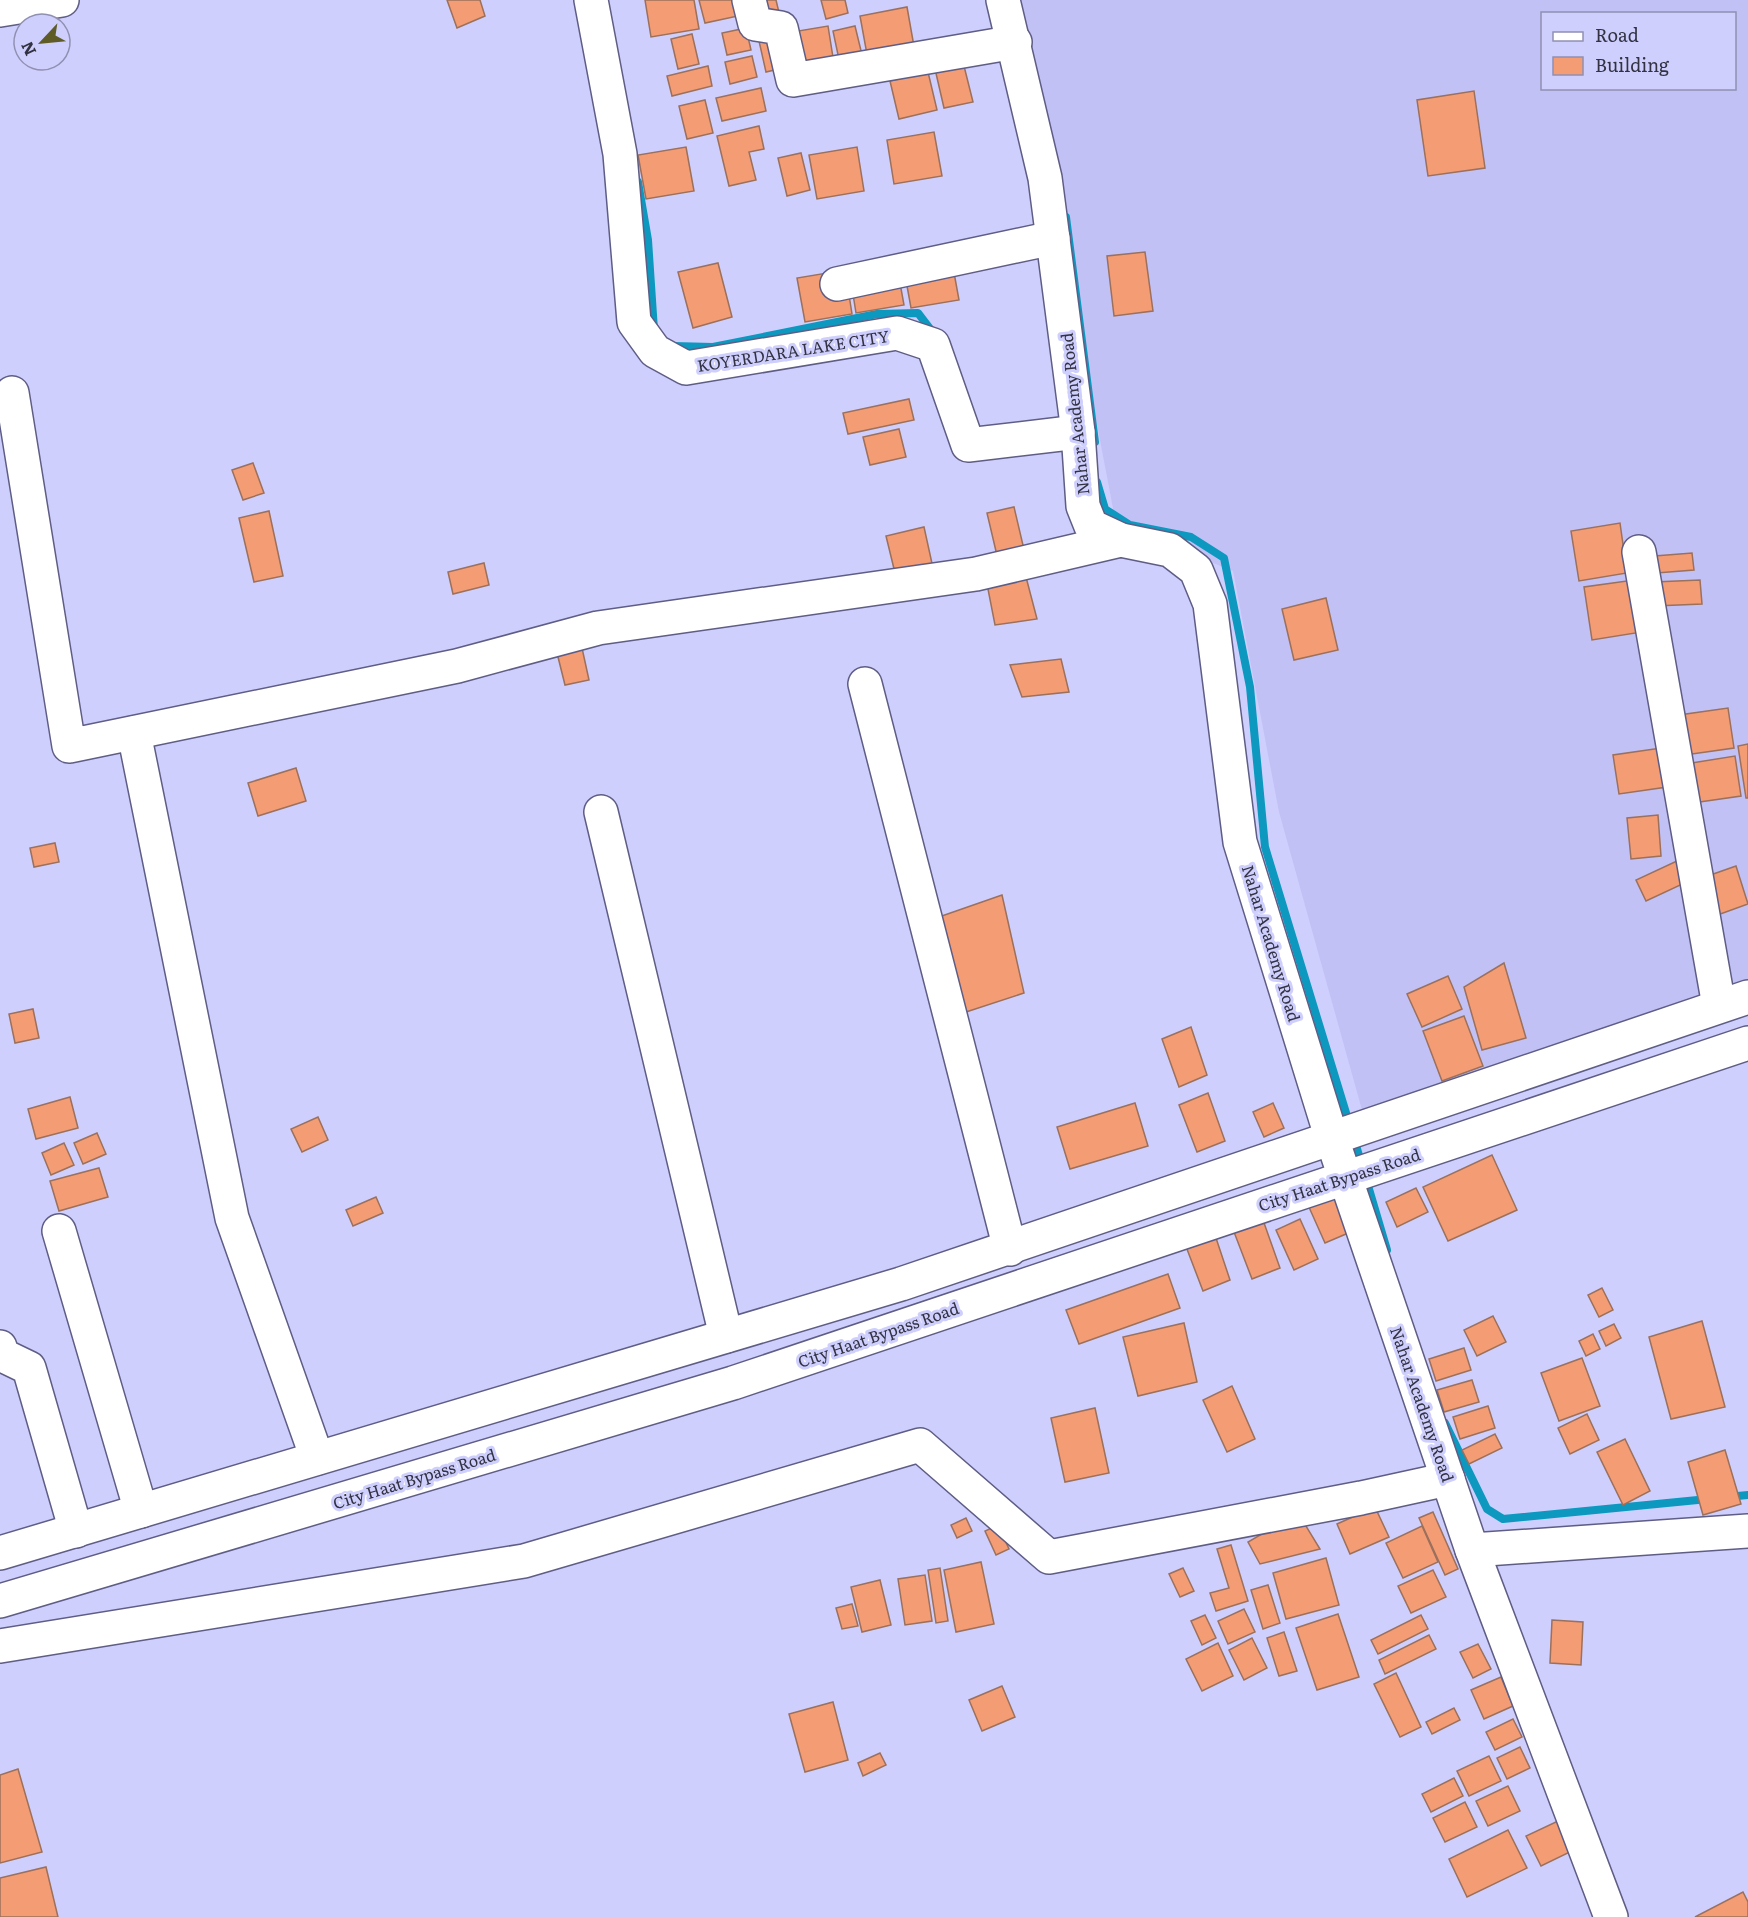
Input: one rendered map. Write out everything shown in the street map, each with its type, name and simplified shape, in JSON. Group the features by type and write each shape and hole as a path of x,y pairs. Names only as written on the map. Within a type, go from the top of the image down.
{"street":[{"path":"0,10 62,0"},
{"name":"KOYERDARA LAKE CITY","path":"591,0 620,154 634,322 655,351 686,368 897,333 933,345 968,446 1078,432"},
{"path":"749,0 755,24 781,28 793,80 1015,42"},
{"name":"Nahar Academy Road","path":"1003,0 1015,42 1045,178 1078,432 1083,506 1091,526 1121,540 1170,550 1196,570 1215,603 1240,842 1331,1136 1472,1550 1611,1917"},
{"path":"837,284 1053,238"},
{"path":"12,393 69,746 457,666 598,628 976,574 1121,540"},
{"path":"0,1552 1010,1249 1331,1136 1734,1001 1639,552"},
{"path":"865,684 1010,1249"},
{"path":"134,733 232,1218 317,1458"},
{"path":"601,812 726,1336"},
{"name":"City Haat Bypass Road","path":"0,1601 733,1383 1748,1043"},
{"path":"59,1231 141,1511"},
{"path":"0,1347 2,1355 29,1368 76,1531"},
{"path":"0,1646 524,1561 920,1445 1049,1557 1448,1479"},
{"path":"1472,1550 1748,1531"}],"shaded area":[{"path":"1016,0 1748,0 1748,1001 1367,1128 1279,812 1233,571 1116,524"}],"building":[{"path":"447,0 480,0 485,16 457,28"},
{"path":"645,0 694,0 699,29 651,37"},
{"path":"699,0 734,0 738,16 705,23"},
{"path":"753,0 776,0 782,25"},
{"path":"821,0 845,0 848,13 826,19"},
{"path":"907,7 915,52 868,60 860,16"},
{"path":"828,26 835,70 788,79 780,34"},
{"path":"855,26 864,63 841,69 833,31"},
{"path":"746,28 751,50 727,55 722,33"},
{"path":"692,34 699,64 678,69 671,39"},
{"path":"775,37 783,68 766,72 759,41"},
{"path":"752,56 757,77 730,84 725,62"},
{"path":"963,62 973,102 944,108 935,69"},
{"path":"708,66 712,86 672,96 667,76"},
{"path":"928,72 937,110 899,119 890,81"},
{"path":"761,88 766,111 722,121 716,98"},
{"path":"1474,91 1485,168 1428,176 1417,100"},
{"path":"705,100 713,133 687,139 679,106"},
{"path":"759,126 764,149 749,152 756,180 729,186 717,136"},
{"path":"934,132 942,176 894,184 887,140"},
{"path":"686,147 694,191 646,199 638,155"},
{"path":"857,147 864,191 817,199 809,155"},
{"path":"801,153 810,190 787,196 778,158"},
{"path":"1145,252 1153,311 1114,316 1107,256"},
{"path":"951,256 959,300 911,308 903,264"},
{"path":"896,261 904,305 856,313 849,269"},
{"path":"718,263 732,317 693,328 678,272"},
{"path":"845,270 852,314 805,322 797,278"},
{"path":"909,399 914,420 848,434 843,413"},
{"path":"899,429 906,457 870,465 863,437"},
{"path":"253,463 264,493 243,500 232,470"},
{"path":"1014,507 1026,558 999,564 987,513"},
{"path":"269,511 283,576 254,582 239,518"},
{"path":"1620,523 1627,573 1579,581 1571,531"},
{"path":"924,527 933,568 896,577 886,536"},
{"path":"1692,553 1694,570 1644,574 1642,557"},
{"path":"484,563 489,585 453,594 448,572"},
{"path":"1026,577 1037,619 995,625 986,579"},
{"path":"1634,580 1642,632 1592,640 1584,587"},
{"path":"1700,580 1702,604 1655,606 1654,582"},
{"path":"1326,598 1338,650 1294,660 1282,609"},
{"path":"582,648 589,680 565,685 557,653"},
{"path":"1061,659 1069,692 1022,697 1010,665"},
{"path":"1728,708 1734,748 1678,756 1672,716"},
{"path":"1748,744 1748,798 1746,798 1738,746"},
{"path":"1668,747 1674,786 1619,794 1613,755"},
{"path":"1735,756 1741,796 1686,804 1679,765"},
{"path":"296,768 306,801 258,816 248,783"},
{"path":"1658,815 1661,856 1631,859 1627,818"},
{"path":"55,843 59,862 34,867 30,848"},
{"path":"1679,860 1689,881 1646,901 1636,880"},
{"path":"1736,866 1748,904 1712,917 1699,879"},
{"path":"1002,895 1024,993 963,1013 936,918"},
{"path":"1504,963 1526,1038 1482,1050 1464,987"},
{"path":"1448,976 1462,1009 1422,1027 1407,994"},
{"path":"33,1009 39,1038 15,1043 9,1014"},
{"path":"1464,1016 1483,1066 1442,1081 1423,1031"},
{"path":"1191,1027 1207,1075 1179,1087 1162,1039"},
{"path":"1208,1093 1225,1141 1197,1152 1179,1105"},
{"path":"70,1097 78,1128 36,1139 28,1109"},
{"path":"1135,1103 1148,1146 1070,1169 1057,1127"},
{"path":"1273,1103 1284,1128 1264,1137 1253,1112"},
{"path":"318,1117 328,1140 302,1152 291,1129"},
{"path":"97,1133 106,1154 83,1164 74,1143"},
{"path":"64,1143 74,1165 51,1175 42,1153"},
{"path":"1492,1155 1517,1210 1448,1241 1423,1187"},
{"path":"99,1168 108,1197 59,1211 50,1181"},
{"path":"1416,1188 1428,1212 1397,1227 1386,1202"},
{"path":"1336,1193 1353,1231 1325,1243 1308,1205"},
{"path":"376,1197 383,1213 353,1226 346,1210"},
{"path":"1300,1219 1318,1259 1294,1270 1276,1230"},
{"path":"1263,1220 1280,1268 1252,1279 1234,1232"},
{"path":"1214,1232 1230,1280 1203,1291 1185,1244"},
{"path":"1168,1274 1180,1308 1079,1344 1066,1310"},
{"path":"1602,1288 1613,1310 1599,1317 1588,1295"},
{"path":"1493,1316 1506,1342 1477,1356 1464,1330"},
{"path":"1702,1321 1725,1407 1671,1419 1649,1337"},
{"path":"1184,1323 1197,1382 1138,1396 1123,1337"},
{"path":"1614,1324 1621,1338 1606,1346 1599,1331"},
{"path":"1593,1334 1600,1349 1586,1356 1579,1341"},
{"path":"1464,1348 1471,1370 1436,1381 1429,1359"},
{"path":"1582,1358 1600,1406 1559,1421 1541,1373"},
{"path":"1472,1380 1479,1402 1444,1412 1437,1390"},
{"path":"1232,1386 1255,1439 1227,1452 1203,1400"},
{"path":"1488,1406 1495,1428 1460,1439 1453,1417"},
{"path":"1095,1408 1109,1473 1065,1482 1051,1418"},
{"path":"1587,1414 1599,1440 1570,1454 1558,1428"},
{"path":"1495,1434 1502,1448 1469,1464 1462,1450"},
{"path":"1625,1439 1650,1491 1623,1505 1597,1452"},
{"path":"1725,1450 1741,1504 1703,1515 1688,1462"},
{"path":"1375,1507 1389,1537 1350,1554 1337,1524"},
{"path":"1433,1512 1458,1569 1445,1575 1419,1518"},
{"path":"1298,1513 1320,1549 1260,1564 1248,1542"},
{"path":"966,1518 972,1531 957,1538 951,1525"},
{"path":"998,1525 1009,1549 996,1555 985,1531"},
{"path":"1422,1526 1438,1562 1403,1578 1386,1543"},
{"path":"1231,1545 1248,1601 1216,1611 1210,1593 1229,1588 1217,1549"},
{"path":"1326,1558 1339,1605 1286,1619 1273,1573"},
{"path":"981,1562 994,1624 956,1632 944,1570"},
{"path":"940,1568 948,1621 936,1623 928,1570"},
{"path":"1183,1568 1194,1591 1180,1597 1169,1574"},
{"path":"1433,1570 1446,1597 1411,1613 1398,1586"},
{"path":"925,1575 932,1621 905,1625 898,1579"},
{"path":"880,1580 891,1625 862,1632 851,1587"},
{"path":"1268,1585 1280,1623 1263,1629 1251,1590"},
{"path":"852,1604 858,1626 842,1629 836,1608"},
{"path":"1244,1609 1255,1632 1228,1644 1218,1621"},
{"path":"1338,1614 1359,1677 1317,1690 1296,1628"},
{"path":"1205,1615 1216,1638 1202,1645 1191,1621"},
{"path":"1421,1615 1428,1629 1378,1654 1371,1640"},
{"path":"1552,1620 1583,1622 1581,1665 1550,1663"},
{"path":"1284,1632 1297,1671 1279,1676 1267,1638"},
{"path":"1429,1635 1436,1649 1385,1674 1379,1660"},
{"path":"1252,1638 1267,1668 1244,1680 1229,1650"},
{"path":"1218,1643 1233,1676 1202,1691 1186,1659"},
{"path":"1478,1644 1491,1669 1473,1678 1460,1652"},
{"path":"1396,1673 1421,1727 1400,1737 1374,1684"},
{"path":"1501,1677 1513,1706 1484,1719 1471,1690"},
{"path":"1002,1686 1015,1717 982,1731 969,1700"},
{"path":"833,1702 848,1760 805,1772 789,1714"},
{"path":"1454,1708 1460,1720 1432,1734 1426,1722"},
{"path":"1513,1719 1522,1737 1495,1750 1486,1732"},
{"path":"1520,1747 1530,1768 1507,1779 1497,1758"},
{"path":"880,1753 886,1765 863,1776 858,1763"},
{"path":"1489,1756 1501,1781 1469,1796 1457,1771"},
{"path":"18,1769 42,1852 0,1863 0,1775"},
{"path":"1454,1778 1463,1796 1431,1812 1422,1794"},
{"path":"1508,1786 1520,1811 1488,1826 1476,1801"},
{"path":"1465,1802 1477,1827 1445,1842 1433,1818"},
{"path":"1558,1821 1572,1851 1541,1866 1526,1836"},
{"path":"1508,1830 1527,1868 1467,1897 1449,1859"},
{"path":"46,1867 58,1917 0,1917 0,1878"},
{"path":"1743,1892 1748,1902 1748,1917 1695,1917"}],"waterway":[{"path":"638,182 648,240 654,330"},
{"path":"1066,217 1095,442"},
{"path":"673,346 713,347 877,314 918,313 934,334"},
{"path":"1097,482 1105,509 1130,525 1191,537 1224,558 1250,687 1265,847 1350,1126"},
{"path":"1354,1138 1362,1166"},
{"path":"1366,1179 1387,1250"},
{"path":"1445,1423 1487,1509 1503,1519 1708,1499"},
{"path":"1727,1497 1748,1495"}]}
